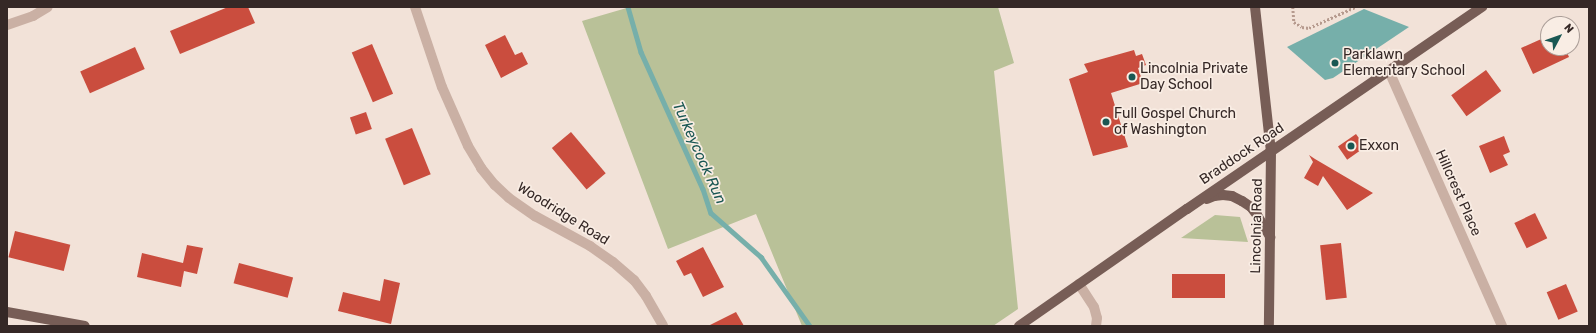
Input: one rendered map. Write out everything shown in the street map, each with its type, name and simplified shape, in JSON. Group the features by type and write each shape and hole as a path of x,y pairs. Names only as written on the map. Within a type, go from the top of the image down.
{"main road":[{"name":"Lincolnia Road","path":"1255,7 1271,152 1269,326"},
{"name":"Braddock Road","path":"1019,326 1482,7"},
{"path":"1187,209 1214,196 1232,196 1251,207 1264,224 1271,240"},
{"path":"7,312 85,326"}],"street":[{"path":"7,25 33,16 48,7"},
{"name":"Woodridge Road","path":"415,7 442,87 468,146 481,168 495,185 509,198 535,216 590,246 613,262 634,280 646,296 663,326"},
{"name":"Hillcrest Place","path":"1389,71 1502,326"},
{"path":"1079,284 1094,307 1097,318 1096,326"}],"path":[{"path":"1293,7 1294,22 1302,27 1309,28 1355,7"}],"green space":[{"path":"630,7 998,7 1014,63 994,71 1018,309 993,326 802,326 756,214 668,249 582,21"},
{"path":"1215,215 1240,217 1248,242 1181,238"}],"water":[{"path":"1364,9 1409,27 1333,78 1325,80 1287,47"}],"building":[{"path":"228,7 248,7 255,23 180,54 170,31"},
{"path":"505,35 515,55 522,52 528,64 501,78 485,45"},
{"path":"1540,40 1540,56 1569,57 1533,74 1521,48"},
{"path":"372,44 393,94 373,102 352,53"},
{"path":"135,47 145,69 90,93 80,71"},
{"path":"1134,50 1136,56 1142,54 1146,65 1138,68 1143,83 1111,93 1128,147 1093,156 1069,79 1088,72 1084,64"},
{"path":"1486,70 1501,91 1466,116 1451,95"},
{"path":"366,112 372,129 356,135 350,118"},
{"path":"412,128 431,174 404,185 385,139"},
{"path":"571,132 606,173 587,189 552,148"},
{"name":"Exxon","path":"1356,134 1365,147 1347,160 1338,147"},
{"path":"1504,136 1510,152 1503,155 1508,165 1490,173 1479,146"},
{"path":"1309,155 1373,193 1347,210 1323,176 1318,186 1304,178 1313,162"},
{"path":"1535,213 1547,238 1527,248 1514,223"},
{"path":"15,231 70,245 64,271 8,257"},
{"path":"1341,243 1347,298 1326,300 1320,245"},
{"path":"187,245 203,248 197,274 184,271 181,287 137,277 142,253 183,263"},
{"path":"703,247 724,287 703,297 691,273 684,276 676,261"},
{"path":"239,263 293,277 288,298 234,283"},
{"path":"1172,274 1225,274 1225,298 1172,298"},
{"path":"384,279 400,283 391,324 338,311 343,292 380,301"},
{"path":"1566,284 1578,312 1558,320 1547,292"},
{"path":"736,312 744,326 708,326"}],"waterway":[{"name":"Turkeycock Run","path":"628,7 641,52 703,189 711,213 761,257 810,326"}],"place":[{"name":"Parklawn Elementary School","path":"1335,63"},
{"name":"Lincolnia Private Day School","path":"1132,77"},
{"name":"Full Gospel Church of Washington","path":"1106,122"},
{"name":"Exxon","path":"1351,146"}]}
